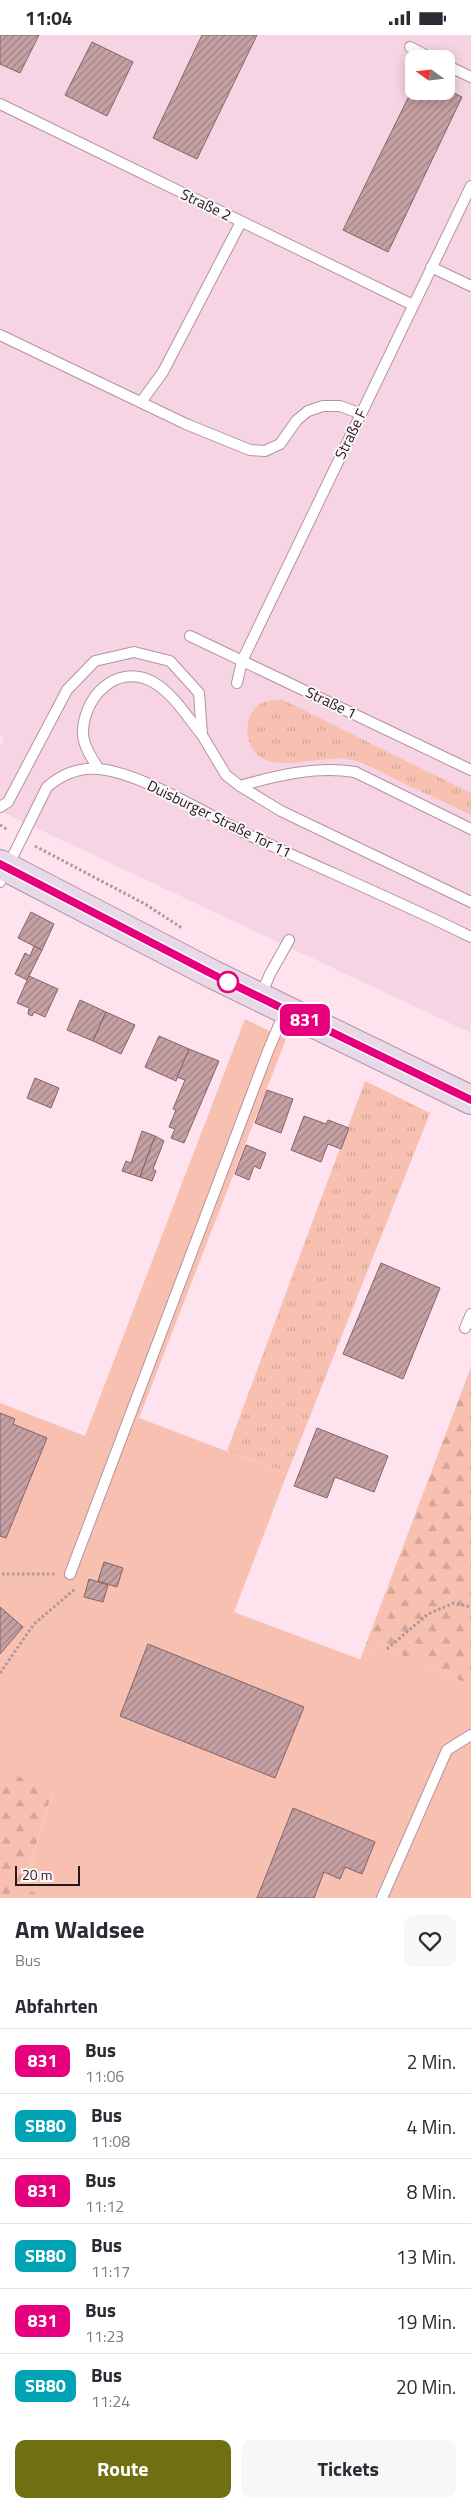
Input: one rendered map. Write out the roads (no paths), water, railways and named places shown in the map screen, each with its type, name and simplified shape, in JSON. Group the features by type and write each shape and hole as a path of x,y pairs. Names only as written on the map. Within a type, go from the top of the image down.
{"main road":[{"path":"2,871 50,891 260,998 471,1100"}],"lane":[{"path":"410,47 416,50"},
{"path":"455,69 471,77"},
{"name":"Straße 2","path":"0,104 413,305"},
{"name":"Straße F","path":"237,683 242,661 471,186"},
{"path":"141,402 163,372 241,222"},
{"path":"431,267 471,286"},
{"path":"0,335 141,402 250,450 265,451 280,444 297,420 308,411 323,405 340,406 361,414"},
{"name":"Straße 1","path":"190,636 471,770"},
{"path":"0,807 8,803 67,690 95,661 134,652 170,661 199,693 202,735"},
{"path":"99,769 83,737 84,715 93,696 109,682 130,677 152,682 168,694 202,735 226,775 240,786 280,811 471,902"},
{"name":"Duisburger Straße Tor 11","path":"2,871 21,839 47,787 60,776 75,770 99,769 134,778 250,836 471,937"},
{"path":"240,786 284,773 337,769 355,772 471,829"},
{"path":"260,998 270,974 289,940"},
{"path":"70,1574 268,1051 286,1010"},
{"path":"465,1328 471,1314"},
{"path":"382,1898 447,1750 471,1735"}]}
